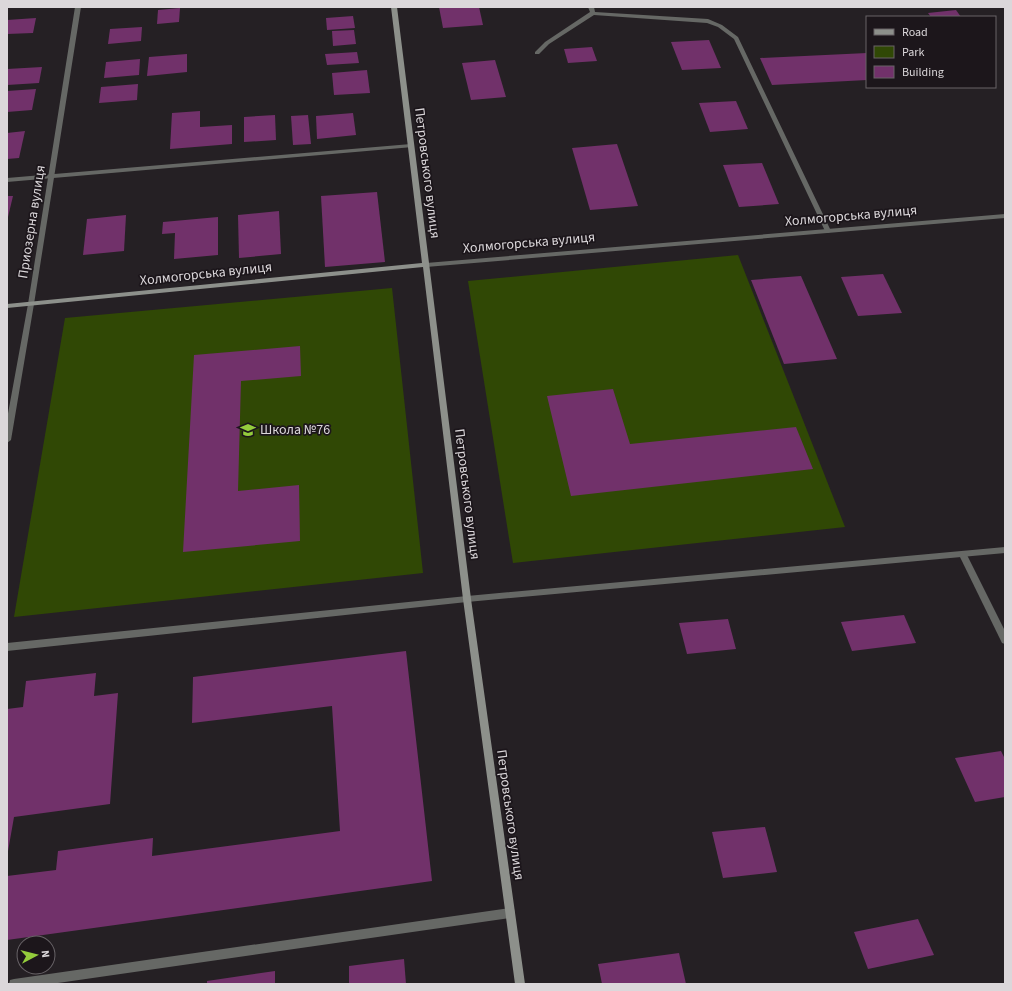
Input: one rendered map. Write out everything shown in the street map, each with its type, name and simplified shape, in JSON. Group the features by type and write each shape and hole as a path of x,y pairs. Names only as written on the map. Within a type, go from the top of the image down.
{"main road":[{"name":"Петровського вулиця","path":"394,7 467,599 520,984"},
{"name":"Холмогорська вулиця","path":"7,306 426,265"}],"street":[{"name":"Приозерна вулиця","path":"7,440 52,177 78,7"},
{"path":"591,7 593,13"},
{"path":"537,53 547,43 593,13 708,21 720,26 736,38 828,230"},
{"path":"7,180 411,146"},
{"name":"Холмогорська вулиця","path":"426,265 1005,216"},
{"path":"7,647 467,599 1005,550"},
{"path":"963,555 1005,640"},
{"path":"14,984 510,914"}],"green space":[{"path":"738,255 845,527 513,563 468,281"},
{"path":"392,288 423,573 14,617 65,318"}],"building":[{"path":"439,7 479,7 483,25 443,28"},
{"path":"180,8 179,22 157,24 158,10"},
{"path":"956,10 960,16 930,16 928,13"},
{"path":"353,16 355,28 327,30 326,18"},
{"path":"36,18 33,33 7,34 7,20"},
{"path":"142,27 141,41 108,44 110,29"},
{"path":"354,30 356,44 333,46 332,31"},
{"path":"709,40 721,68 682,70 671,42"},
{"path":"592,47 597,61 568,63 564,49"},
{"path":"357,52 359,63 327,65 325,54"},
{"path":"866,53 866,80 772,85 760,58"},
{"path":"187,54 187,72 147,76 149,57"},
{"path":"140,59 139,75 104,78 106,62"},
{"path":"495,60 506,97 471,100 462,63"},
{"path":"42,67 39,83 7,85 7,69"},
{"path":"367,70 370,93 334,95 332,73"},
{"path":"138,84 137,100 99,103 101,87"},
{"path":"36,89 32,110 7,112 7,91"},
{"path":"736,101 748,129 710,132 699,103"},
{"path":"200,111 200,127 232,125 232,144 170,149 172,113"},
{"path":"353,113 356,135 317,139 316,116"},
{"path":"275,115 276,140 244,142 244,117"},
{"path":"308,115 311,144 293,145 291,116"},
{"path":"25,131 19,158 7,159 7,133"},
{"path":"617,144 638,206 590,210 572,148"},
{"path":"762,163 779,204 739,207 723,165"},
{"path":"377,192 385,262 325,267 321,196"},
{"path":"7,196 13,196 8,217 7,217"},
{"path":"279,211 281,254 239,258 238,215"},
{"path":"126,215 124,251 83,255 87,219"},
{"path":"218,217 218,255 174,259 175,233 162,234 163,222"},
{"path":"883,274 902,313 858,316 841,277"},
{"path":"801,276 837,359 784,364 751,280"},
{"path":"300,346 301,376 241,381 238,491 299,485 300,541 183,552 194,355"},
{"path":"613,389 630,444 796,427 813,469 571,496 547,396"},
{"path":"904,615 916,643 852,651 841,622"},
{"path":"728,619 736,649 687,654 679,623"},
{"path":"406,651 432,881 43,935 16,935 16,939 7,940 7,876 56,870 58,851 153,838 152,856 340,831 332,706 192,723 193,677"},
{"path":"96,673 94,696 118,693 110,804 14,817 7,857 7,709 23,707 26,681"},
{"path":"1001,751 1005,759 1005,797 975,802 955,758"},
{"path":"765,827 777,872 723,878 712,832"},
{"path":"918,919 934,955 868,969 854,932"},
{"path":"679,953 686,984 602,984 598,964"},
{"path":"404,959 406,984 349,984 349,966"},
{"path":"275,971 275,984 207,984 207,981"}],"place":[{"name":"Школа №76","path":"248,430"}]}
